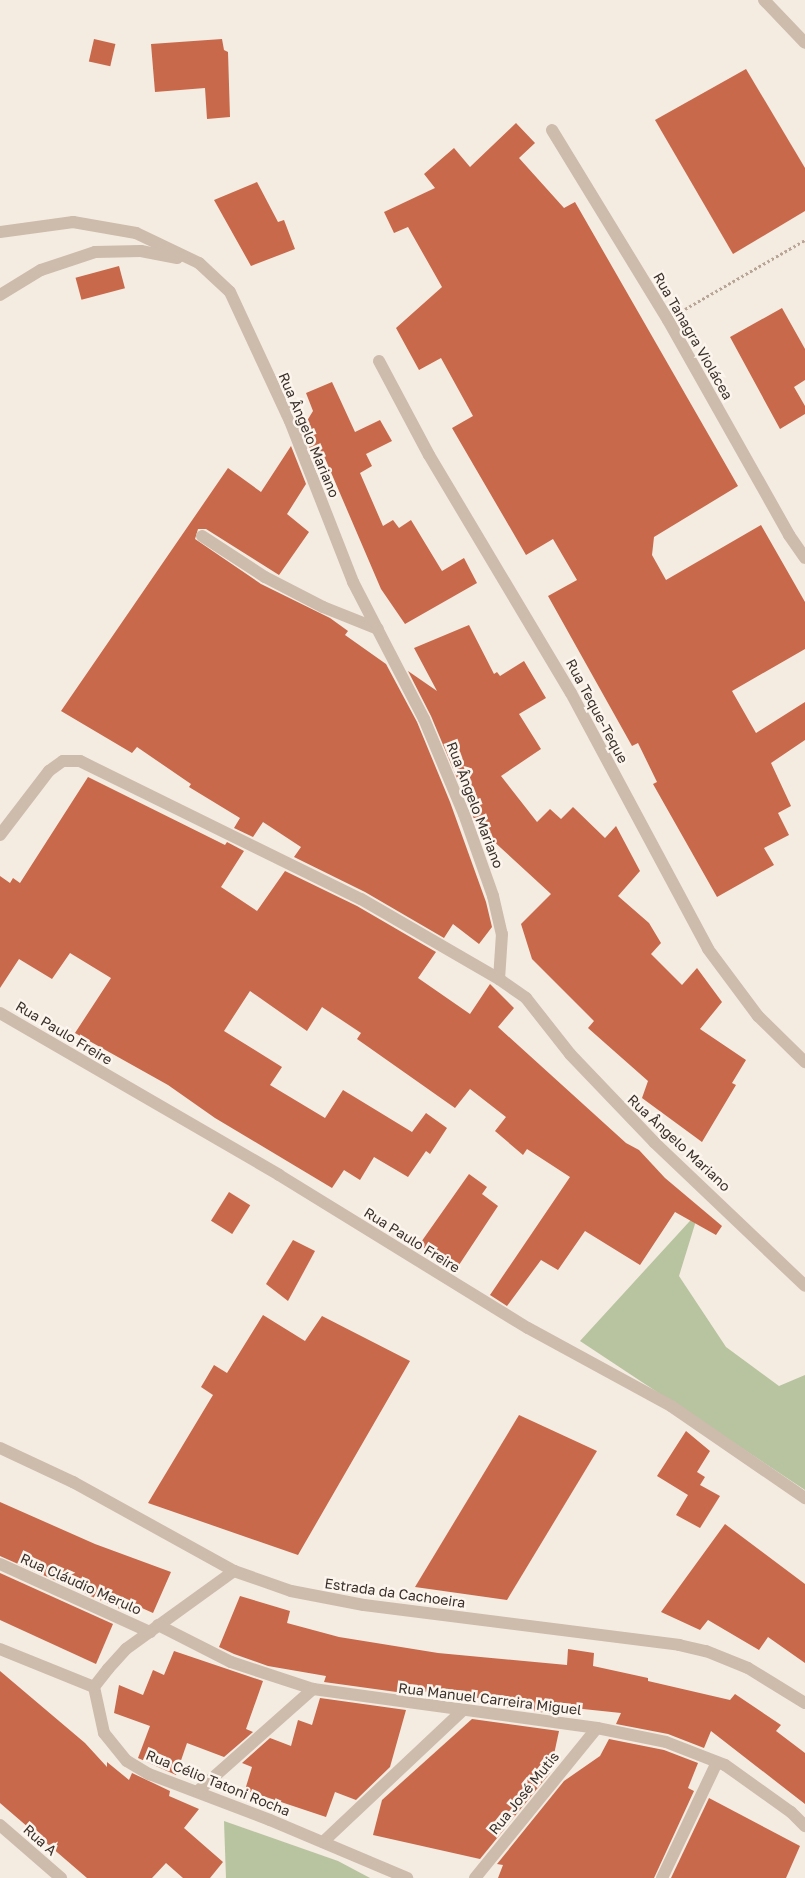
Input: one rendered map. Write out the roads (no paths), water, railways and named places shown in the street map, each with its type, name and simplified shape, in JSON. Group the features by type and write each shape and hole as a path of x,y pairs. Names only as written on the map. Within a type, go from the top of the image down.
{"street":[{"path":"764,0 805,43"},
{"name":"Rua Tanagra Violácea","path":"552,130 668,320 789,535 805,558"},
{"name":"Rua Ângelo Mariano","path":"0,232 72,222 136,233 199,263 230,292 256,344 353,582 424,719 464,814 494,896 502,934 499,979 526,998 570,1054 655,1143 805,1286"},
{"path":"0,295 41,270 95,252 141,251 199,263"},
{"name":"Rua Teque-Teque","path":"379,361 429,455 492,555 571,693 708,949 758,1016 805,1062"},
{"path":"202,536 274,581 323,606 378,629"},
{"path":"0,835 48,771 63,761 80,761 361,899 499,979"},
{"name":"Rua Paulo Freire","path":"0,1013 279,1175 528,1328 671,1406 805,1498"},
{"name":"Estrada da Cachoeira","path":"0,1448 73,1482 234,1570 291,1591 322,1598 688,1647 748,1668 805,1704"},
{"name":"Rua Cláudio Merulo","path":"0,1564 154,1628"},
{"path":"0,1649 94,1687 117,1658 154,1628 234,1570"},
{"name":"Rua Manuel Carreira Miguel","path":"154,1628 231,1662 313,1689 597,1728 666,1742 717,1762 751,1781 805,1826"},
{"name":"Rua Célio Tatoni Rocha","path":"94,1687 104,1732 127,1761 149,1774 198,1791 407,1878"},
{"path":"198,1791 313,1689"},
{"path":"323,1842 463,1710"},
{"name":"Rua José Mutis","path":"475,1878 597,1728"},
{"path":"662,1878 717,1762"},
{"name":"Rua A","path":"0,1825 61,1878"}]}
